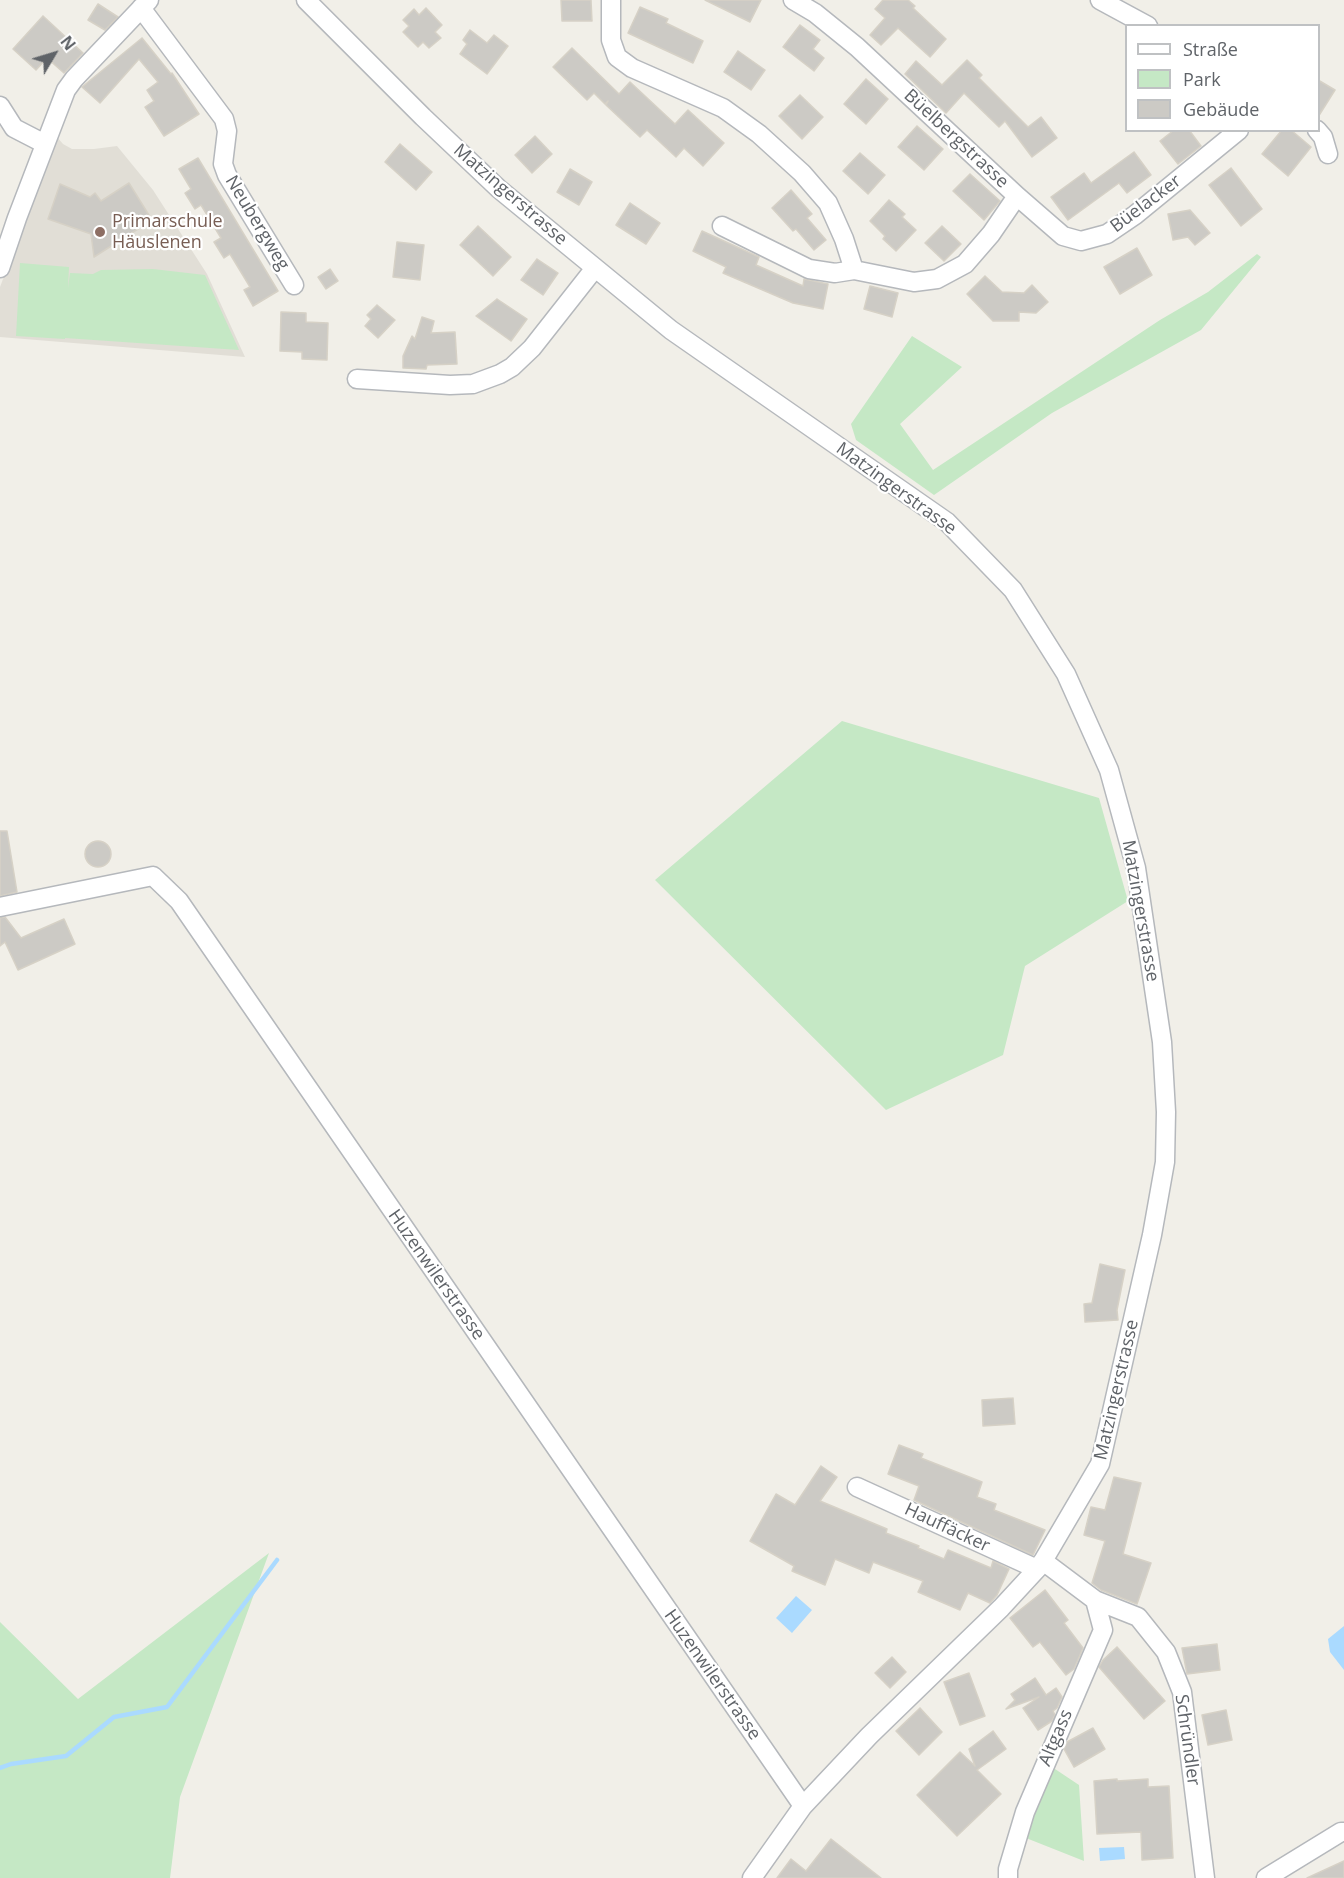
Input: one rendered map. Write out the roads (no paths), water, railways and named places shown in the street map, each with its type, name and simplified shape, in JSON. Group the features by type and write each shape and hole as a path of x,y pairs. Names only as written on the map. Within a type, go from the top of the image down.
{"street":[{"name":"Matzingerstrasse","path":"306,0 499,189 671,330 947,522 1012,590 1066,674 1109,770 1136,868 1162,1042 1166,1112 1165,1162 1152,1235 1100,1464 1040,1565 1001,1608 869,1736 802,1806 755,1872"},
{"path":"611,0 611,40 617,57 632,68 723,108 767,142 801,173 828,203 844,239 854,270"},
{"name":"Büelbergstrasse","path":"722,226 809,269 835,273 854,270 914,282 937,279 965,264 991,234 1017,196 857,47 815,13 794,0"},
{"path":"1100,0 1144,24"},
{"path":"0,268 61,102 74,79 145,4"},
{"name":"Neubergweg","path":"145,4 224,119 227,131 224,164 227,175 294,285"},
{"path":"0,106 14,128 45,144"},
{"name":"Büelacker","path":"1017,196 1063,236 1081,241 1107,234 1135,215 1237,132"},
{"path":"1319,132 1323,137 1328,154"},
{"path":"357,379 450,385 472,384 500,374 512,367 532,348 595,268"},
{"name":"Huzenwilerstrasse","path":"0,907 15,906 153,876 179,901 802,1806"},
{"name":"Hauffäcker","path":"857,1487 1040,1565"},
{"name":"Schründler","path":"1040,1565 1095,1600 1138,1617 1166,1652 1182,1692 1204,1878"},
{"name":"Altgass","path":"1008,1878 1008,1869 1024,1812 1103,1630 1095,1600"},
{"path":"1266,1878 1343,1832"}],"water":[{"path":"796,1596 812,1610 792,1633 776,1618"},
{"path":"1344,1626 1344,1670 1330,1652 1328,1639"},
{"path":"1124,1847 1125,1859 1100,1861 1099,1848"}],"waterway":[{"path":"0,1768 11,1764 66,1756 114,1717 167,1707 277,1560"}],"place":[{"name":"Primarschule Häuslenen","path":"100,232"}]}
